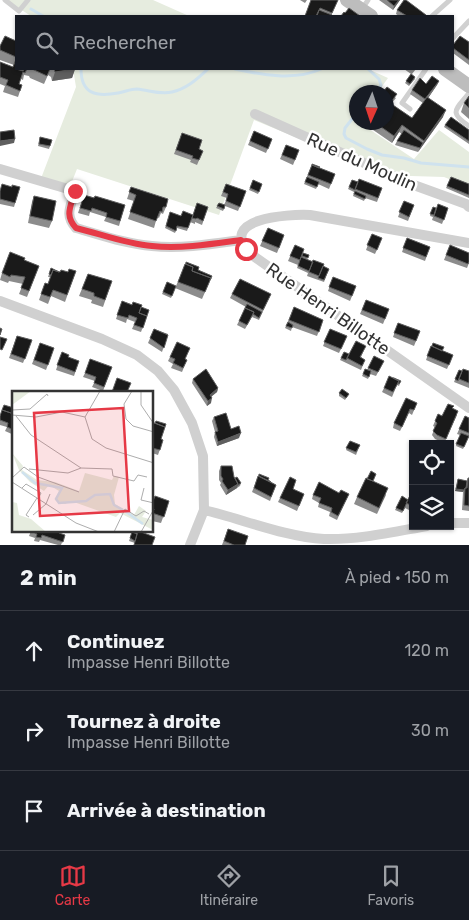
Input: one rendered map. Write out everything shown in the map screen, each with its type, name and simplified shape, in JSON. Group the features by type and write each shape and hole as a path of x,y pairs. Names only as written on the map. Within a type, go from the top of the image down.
{"main road":[{"path":"348,0 367,9"},
{"path":"446,70 469,86"}],"street":[{"name":"Rue du Moulin","path":"255,114 411,184 466,204 469,207"},
{"path":"0,169 75,191 68,214 70,222 76,228 128,242 152,246 174,247 241,240 247,227 255,222 292,214 310,215 469,243"},
{"name":"Rue Henri Billotte","path":"241,240 252,255 469,408"},
{"path":"0,302 102,339 137,355 158,371 174,390 192,423 203,456 204,510 190,545"},
{"path":"204,510 300,536 322,539 345,539 409,529"},
{"path":"454,523 469,523"}],"lane":[{"path":"5,0 20,11 28,0"},
{"path":"433,15 450,0"},
{"path":"454,37 469,21"},
{"path":"410,109 402,103 425,70"},
{"path":"469,93 456,110 456,114 457,118 469,126"}],"shaded area":[{"path":"6,0 153,0 187,15 29,15"},
{"path":"73,70 370,70 388,78 383,85 349,85 349,130 370,130 414,159 439,130 469,152 469,187 444,177 378,175 317,146 254,120 219,215 77,169 69,189 40,181 76,87"}],"building":[{"path":"311,0 338,0 332,13 320,8 316,15 305,15"},
{"path":"387,0 399,0 394,6"},
{"path":"406,0 426,15 405,15 397,10"},
{"path":"349,8 359,15 342,15"},
{"path":"319,10 332,15 317,15"},
{"path":"5,36 15,41 15,57 0,50"},
{"path":"460,36 469,42 469,60 454,49 454,44"},
{"path":"0,62 13,67 15,62 15,70 26,70 25,73 23,72 19,84 22,85 20,91 6,85 8,80 0,77"},
{"path":"34,70 50,70 47,76"},
{"path":"411,74 415,77 410,84 406,81"},
{"path":"432,76 439,81 425,99 412,90 420,78 426,84"},
{"path":"469,96 469,108 464,103"},
{"path":"427,97 446,110 424,141 402,125 394,136 385,130 394,130 394,106 412,118"},
{"path":"451,117 469,130 469,141 445,125"},
{"path":"14,130 15,139 0,141 0,132"},
{"path":"404,130 423,143 420,148 397,141"},
{"path":"254,131 272,139 268,149 250,141"},
{"path":"182,133 202,140 199,149 203,151 199,160 176,150"},
{"path":"40,137 52,140 50,146 39,144"},
{"path":"286,145 299,150 295,160 282,155"},
{"path":"312,165 335,174 331,184 308,175"},
{"path":"307,177 319,182 317,187 305,182"},
{"path":"451,177 469,184 469,195 447,186"},
{"path":"359,179 382,188 378,198 355,189"},
{"path":"253,180 262,184 259,192 250,188"},
{"path":"352,180 358,182 355,190 349,187"},
{"path":"2,184 20,187 15,203 0,199"},
{"path":"226,184 246,191 240,207 226,201 228,194 223,192"},
{"path":"131,187 168,199 166,207 163,207 162,212 160,211 156,221 130,212 136,195 129,192"},
{"path":"355,191 366,196 365,199 354,194"},
{"path":"84,195 94,198 95,196 125,205 120,221 106,217 107,213 92,208 91,211 80,208"},
{"path":"34,196 56,201 52,221 30,216"},
{"path":"404,201 414,205 409,217 399,212"},
{"path":"197,203 208,207 203,221 192,218"},
{"path":"219,203 225,205 224,209 217,206"},
{"path":"438,204 448,208 444,220 434,216"},
{"path":"433,207 436,208 434,215 430,214"},
{"path":"183,211 193,215 188,228 177,226 176,231 166,226 170,212 181,216"},
{"path":"268,228 284,235 279,248 262,241"},
{"path":"372,234 382,238 377,250 367,245"},
{"path":"407,238 430,247 426,257 403,248"},
{"path":"295,245 304,249 300,260 290,256"},
{"path":"450,245 469,253 468,264 446,255"},
{"path":"10,252 39,266 29,291 21,288 25,277 11,275 10,277 2,273"},
{"path":"303,253 309,255 308,258 302,256"},
{"path":"301,257 313,262 309,271 298,266"},
{"path":"313,260 324,264 319,276 309,272"},
{"path":"186,262 199,267 198,270 212,276 211,278 192,271 193,267 186,264"},
{"path":"185,264 193,267 192,271 211,278 205,292 178,282"},
{"path":"323,266 329,269 324,280 318,278"},
{"path":"51,268 59,272 53,270 51,275 49,274"},
{"path":"69,269 76,271 67,295 53,290 50,297 41,294 45,283 48,284 53,270 68,272"},
{"path":"88,274 112,281 105,300 94,296 94,293 82,289"},
{"path":"333,277 356,286 352,296 329,287"},
{"path":"240,279 271,294 263,310 232,294"},
{"path":"167,282 176,286 172,296 163,292"},
{"path":"366,300 389,309 385,319 362,310"},
{"path":"122,301 132,305 133,302 142,305 139,313 147,316 143,328 134,325 137,318 129,315 128,318 117,315"},
{"path":"247,304 262,312 259,318 253,314 254,312 245,308"},
{"path":"141,307 149,310 147,316 139,313"},
{"path":"294,307 323,320 319,332 289,320"},
{"path":"245,308 254,312 247,325 239,321"},
{"path":"288,322 293,325 292,328 286,326"},
{"path":"398,323 420,331 416,341 394,333"},
{"path":"154,329 168,335 164,348 150,338"},
{"path":"330,329 347,336 341,349 324,342"},
{"path":"17,336 32,340 25,359 11,354"},
{"path":"0,337 7,339 2,350 0,349"},
{"path":"356,341 366,346 360,357 365,360 362,366 347,358"},
{"path":"177,342 190,348 183,368 173,363 175,359 170,357"},
{"path":"40,343 54,348 48,365 34,360"},
{"path":"433,343 444,347 442,351 432,346"},
{"path":"431,346 453,355 449,365 427,356"},
{"path":"62,352 69,355 68,357 79,361 75,372 57,365"},
{"path":"344,352 349,354 346,360 341,358"},
{"path":"374,356 384,361 378,372 368,368"},
{"path":"90,359 112,367 104,387 94,383 96,377 85,373"},
{"path":"206,369 218,388 210,395 212,398 208,401 193,379"},
{"path":"365,369 371,371 369,377 363,374"},
{"path":"463,369 469,371 469,383 459,379"},
{"path":"459,370 462,371 458,381 455,379"},
{"path":"389,376 399,381 393,392 384,388"},
{"path":"117,378 131,383 127,391 112,391"},
{"path":"342,389 349,394 346,398 339,393"},
{"path":"406,398 417,403 414,410 410,409 402,427 394,423"},
{"path":"448,404 454,406 452,408 458,411 446,439 433,431 437,423 435,421 438,414 442,416"},
{"path":"4,405 12,407 12,414 2,410"},
{"path":"2,410 12,413 12,429 7,427 8,423 0,420"},
{"path":"226,413 231,429 239,426 241,433 218,442 215,432 218,431 214,417"},
{"path":"465,416 469,418 469,433 459,429"},
{"path":"156,421 166,424 165,427 155,423"},
{"path":"154,423 165,427 160,450 154,448"},
{"path":"461,433 469,436 464,447 456,444"},
{"path":"350,441 360,445 356,452 346,448"},
{"path":"221,466 232,466 234,477 238,484 228,490 222,481"},
{"path":"371,471 376,474 373,481 367,479"},
{"path":"259,474 269,478 268,480 271,482 259,476"},
{"path":"258,476 276,485 271,497 254,488"},
{"path":"237,477 241,483 237,486 235,478"},
{"path":"290,477 296,480 293,489 304,494 299,506 280,498"},
{"path":"366,478 388,488 379,508 357,497"},
{"path":"468,478 469,506 464,505 465,488 467,488"},
{"path":"458,479 467,481 464,490 456,489"},
{"path":"319,482 339,493 341,490 349,494 338,516 331,512 332,508 319,503 321,498 313,495"},
{"path":"155,496 169,501 164,517 154,514"},
{"path":"402,496 408,500 403,511 396,508"},
{"path":"228,529 248,536 245,545 234,545 224,541"},
{"path":"33,532 59,532 65,535 63,542 42,535 41,538 36,537 37,534"},
{"path":"132,532 137,534 135,541 130,538"},
{"path":"138,532 155,537 152,545 134,545"}],"waterway":[{"path":"31,9 41,15"},
{"path":"81,70 87,89 97,94 118,93 132,89 168,93 187,86 207,70"},
{"path":"240,70 278,76 300,75 318,70"},
{"path":"369,70 379,79 381,85"},
{"path":"349,123 345,128 344,134 346,138 382,155 421,163 469,167"}],"route":[{"path":"75,191 68,214 70,222 76,228 128,242 152,246 174,247 241,240 246,249"}]}
